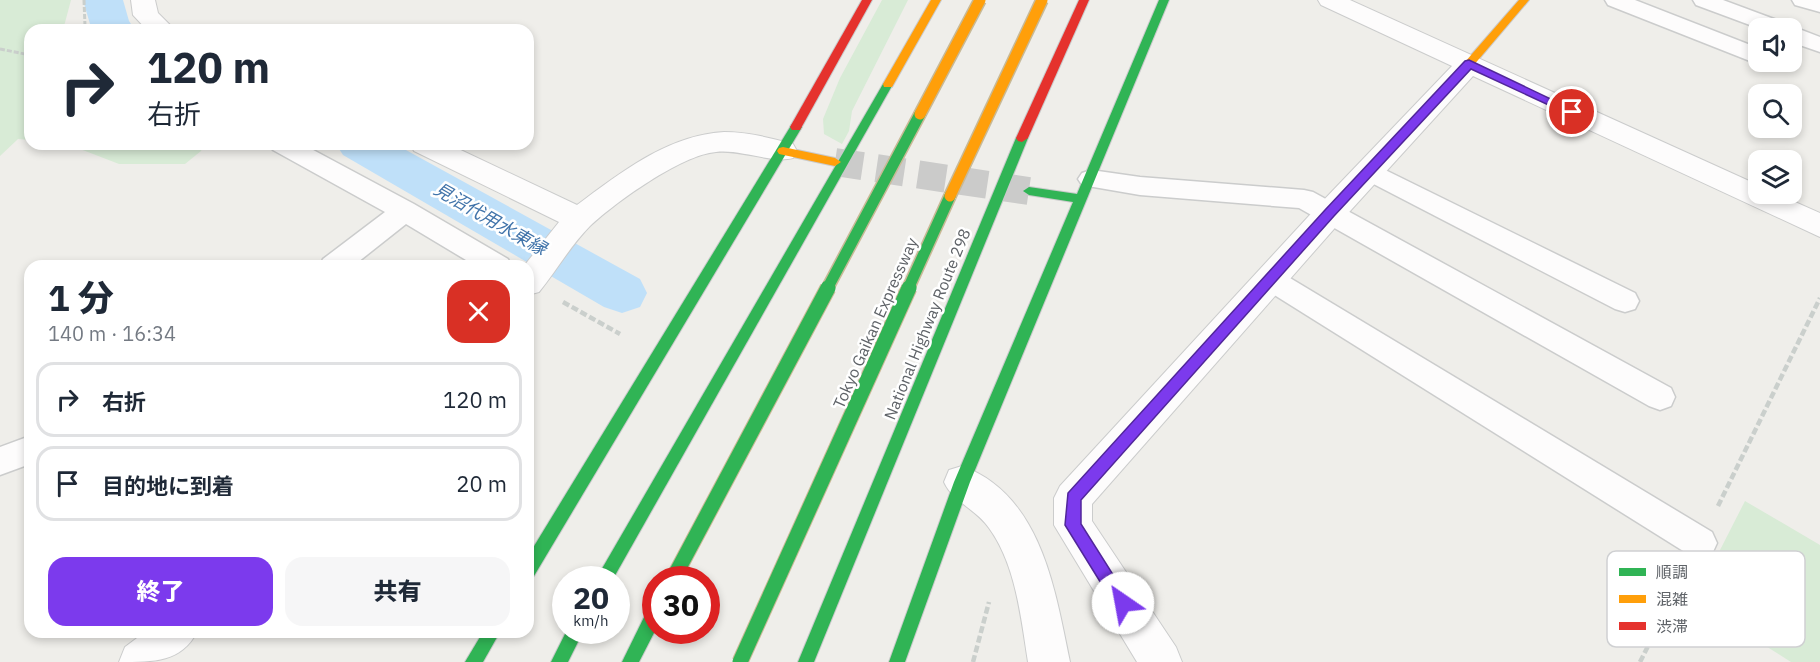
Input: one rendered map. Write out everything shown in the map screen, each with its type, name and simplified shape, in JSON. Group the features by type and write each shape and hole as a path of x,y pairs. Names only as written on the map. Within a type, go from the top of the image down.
{"main road":[{"path":"534,561 783,151 867,0"},
{"path":"611,566 936,0"},
{"path":"680,566 980,0"},
{"name":"Tokyo Gaikan Expressway","path":"740,662 997,92 1042,0"},
{"name":"National Highway Route 298","path":"806,662 1036,104 1084,0"},
{"path":"897,662 962,482 1164,0"},
{"path":"1469,64 1524,0"},
{"path":"783,151 834,162"},
{"path":"1029,191 1086,189"},
{"path":"473,662 488,638"},
{"path":"630,662 642,638"},
{"path":"559,662 569,644"}],"street":[{"path":"143,0 146,15 156,24"},
{"path":"1330,0 1820,226"},
{"path":"1161,662 1073,525 1073,498 1329,213 1469,64"},
{"path":"534,275 579,219 674,155 712,142 743,141 783,151"},
{"path":"436,150 579,219"},
{"path":"962,482 989,501 1012,532 1033,585 1049,662"},
{"path":"140,662 170,638"}],"lane":[{"path":"1616,0 1748,52"},
{"path":"1704,0 1751,18"},
{"path":"1803,0 1820,6"},
{"path":"1802,38 1820,45"},
{"path":"293,150 405,211 488,260"},
{"path":"1369,171 1625,301"},
{"path":"1086,189 1140,186 1304,200 1660,397"},
{"path":"341,260 405,211"},
{"path":"1270,279 1700,543"},
{"path":"0,461 24,452"}],"path":[{"path":"84,0 85,24"},
{"path":"0,49 24,54"},
{"path":"534,286 620,334"},
{"path":"1696,551 1820,298"},
{"path":"973,662 991,595"},
{"path":"1640,662 1648,647"}],"green space":[{"path":"0,0 71,0 65,24 24,24 24,140 18,139 0,156"},
{"path":"882,0 908,0 852,111 849,131 842,144 824,134 823,119 840,78"},
{"path":"83,150 201,150 185,164 119,164"},
{"path":"1745,501 1820,545 1820,662 1791,662 1767,647 1805,647 1805,551 1720,551"}],"waterway":[{"name":"見沼代用水東縁","path":"103,0 110,24"},
{"name":"見沼代用水東縁","path":"370,150 622,293"}],"tunnel":[{"path":"835,162 1029,191"}],"traffic: fast":[{"path":"897,662 962,482 1164,0"},
{"path":"611,566 888,84"},
{"path":"680,566 920,114"},
{"path":"534,561 796,127"},
{"path":"806,662 1022,138"},
{"path":"1029,191 1082,199"},
{"path":"740,662 950,196"},
{"path":"473,662 488,638"},
{"path":"630,662 642,638"},
{"path":"559,662 569,644"}],"traffic: slow":[{"path":"888,84 936,0"},
{"path":"920,114 980,0"},
{"path":"950,196 1042,0"},
{"path":"1469,64 1524,0"},
{"path":"783,151 835,162"}],"traffic: jam":[{"path":"796,127 867,0"},
{"path":"1022,138 1084,0"}],"route":[{"path":"1123,603 1073,525 1073,498 1329,213 1469,64 1572,112"}]}
